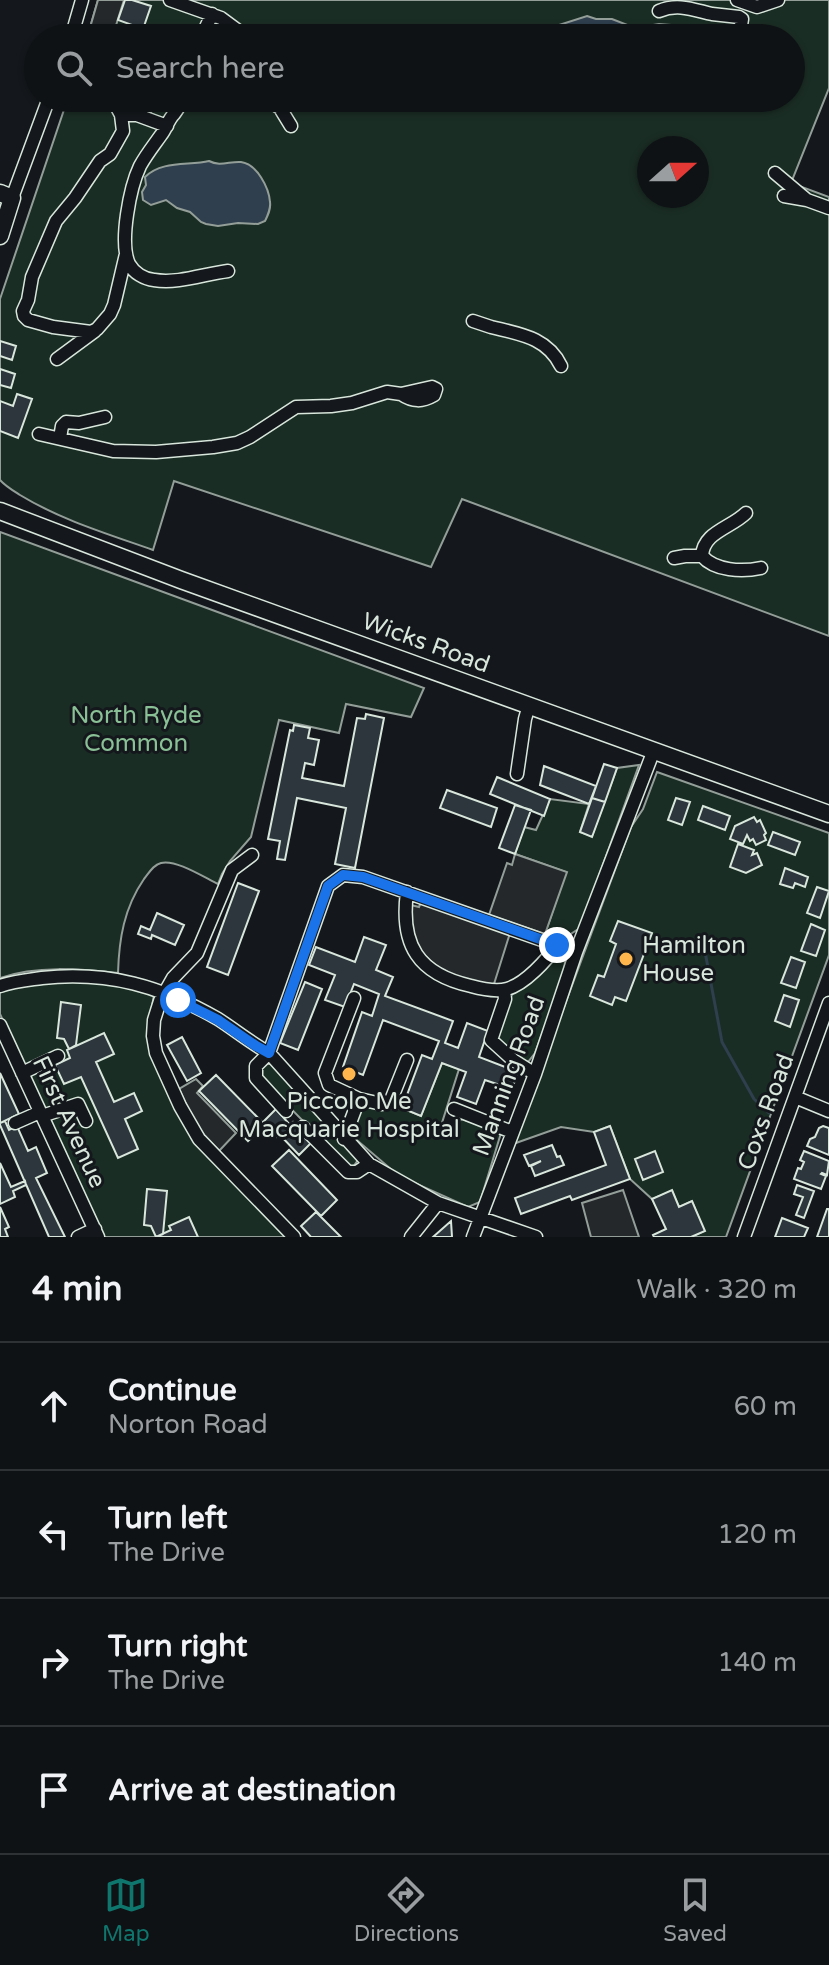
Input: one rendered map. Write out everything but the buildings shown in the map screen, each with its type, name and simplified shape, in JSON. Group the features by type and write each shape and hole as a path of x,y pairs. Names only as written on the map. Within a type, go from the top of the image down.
{"main road":[{"path":"0,236 5,200"},
{"name":"Wicks Road","path":"6,513 181,580 829,814"}],"street":[{"path":"75,24 82,0"},
{"path":"170,0 212,14 230,24"},
{"path":"737,0 757,7 778,0"},
{"path":"659,11 678,7 739,17 741,24"},
{"path":"207,24 212,14"},
{"path":"5,200 43,112"},
{"path":"97,329 91,332 44,325 28,320 23,311 32,277 56,221 100,161 114,149 123,131 119,112"},
{"path":"57,359 97,329 110,314 126,254 127,221 138,171 175,112"},
{"path":"282,112 291,126"},
{"path":"121,115 137,115 167,126"},
{"path":"775,173 807,200"},
{"path":"784,196 829,208"},
{"path":"126,254 130,267 149,280 172,280 228,271"},
{"path":"473,321 525,334 554,352 561,366"},
{"path":"39,434 101,450 156,452 213,447 237,443 250,437 296,407 352,403 387,392 401,394"},
{"path":"60,438 66,422 79,423 105,417"},
{"path":"702,556 703,546 710,537 746,513"},
{"path":"674,558 702,556 713,566 761,568"},
{"path":"517,774 529,705"},
{"name":"Manning Road","path":"473,1237 535,1074 576,952 654,750"},
{"path":"252,855 232,870 197,953 173,978 156,1010 154,1045 180,1106 199,1139 294,1237"},
{"path":"286,1111 256,1078 256,1066 269,1053 328,886 343,875 363,877 576,952"},
{"path":"407,892 405,921 417,956 429,970 458,983 504,990 517,985 548,958 557,945"},
{"path":"0,986 70,975 137,983 165,993 218,1020 269,1053 369,1164 438,1203 536,1237"},
{"path":"504,990 505,999 491,1040 535,1074"},
{"path":"354,998 325,1073 329,1085 359,1099 382,1104 391,1100 407,1060"},
{"name":"Coxs Road","path":"744,1237 829,1003"},
{"name":"First Avenue","path":"0,1025 97,1233"},
{"path":"22,1073 58,1056"},
{"path":"795,1097 829,1111"},
{"path":"344,1139 359,1099"},
{"path":"15,1123 78,1104 86,1121"},
{"path":"454,1109 512,1132"},
{"path":"303,1127 348,1172 357,1172 369,1164"},
{"path":"411,1237 438,1203"},
{"path":"78,1237 97,1233"}],"green space":[{"path":"98,0 829,0 829,88 791,183 829,197 829,636 462,499 431,567 174,481 153,550 52,512 0,480 0,299 63,112 805,112 805,24 91,24"},
{"name":"North Ryde Common","path":"0,532 424,688 411,717 346,704 339,733 279,720 251,837 230,861 218,884 174,864 161,863 153,867 137,890 127,913 121,936 118,973 43,970 0,978"},
{"path":"639,765 580,928 561,940 545,934 566,872 515,854 524,827 536,830 550,799 589,804 580,832 592,836 617,768"},
{"path":"657,772 829,833 829,955 726,1237 691,1237 704,1231 692,1201 679,1207 672,1191 652,1199 630,1179 610,1126 594,1132 561,1127 513,1144 631,827 643,809"},
{"path":"557,952 565,960 564,974 535,1053 528,1062 510,1052 497,1036 507,1002 514,992"},
{"path":"79,980 143,989 154,995 149,1023 177,1110 289,1237 104,1237 0,1014 0,992 8,988"},
{"path":"442,1063 459,1069 441,1126 449,1129 462,1119 501,1133 480,1202 468,1207 399,1176 352,1136 362,1107 404,1109 421,1116"},
{"path":"271,1064 358,1160 353,1167 345,1164 259,1076 261,1067"}],"shaded area":[{"path":"98,0 124,0 116,24 91,24"},
{"path":"515,854 567,872 545,934 489,915 507,863 512,865"},
{"path":"422,900 510,933 494,984 460,979 423,954 411,923 411,905 419,907"},
{"path":"196,1079 203,1086 197,1093 236,1133 219,1151 196,1126 179,1089"},
{"path":"623,1190 639,1237 591,1237 582,1203"}],"water":[{"path":"587,16 625,24 562,24"},
{"path":"209,161 221,164 241,162 257,172 269,196 270,207 265,221 258,224 206,224 166,200 151,205 143,200 145,177 152,172 167,166"}],"waterway":[{"path":"703,941 722,1042 754,1099 769,1113"}],"place":[{"name":"Hamilton House","path":"626,959"},
{"name":"Piccolo Me Macquarie Hospital","path":"349,1074"}],"route":[{"path":"178,1000 218,1020 269,1053 328,886 343,875 363,877 557,945"}]}
